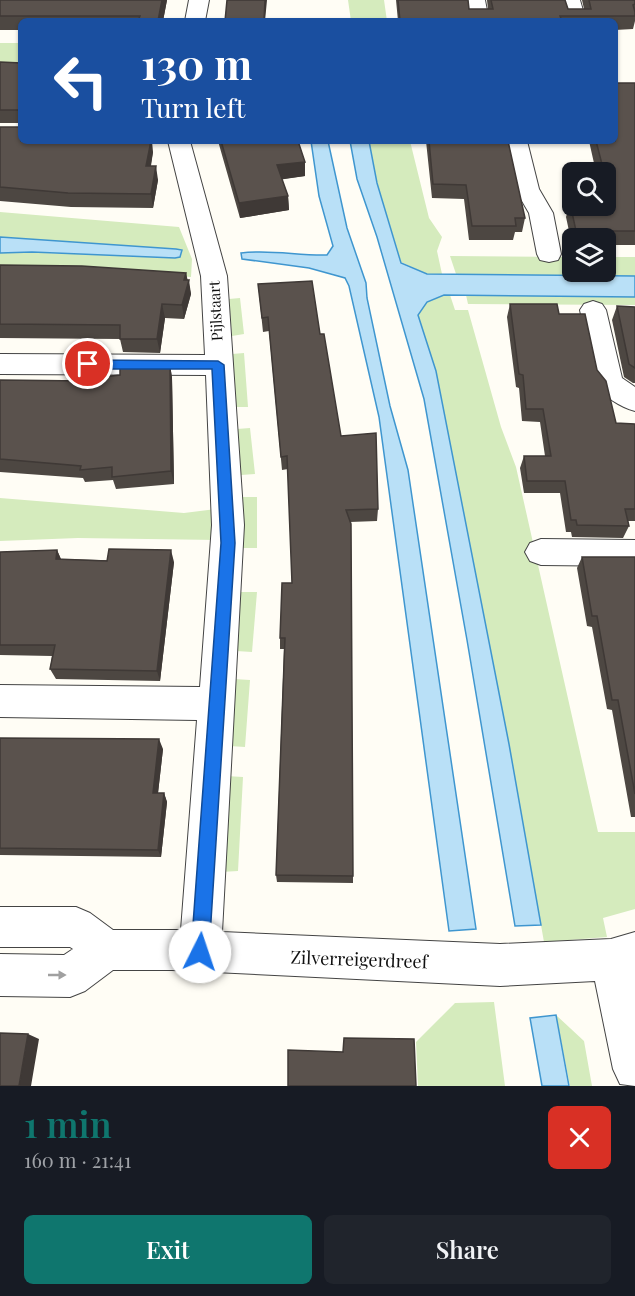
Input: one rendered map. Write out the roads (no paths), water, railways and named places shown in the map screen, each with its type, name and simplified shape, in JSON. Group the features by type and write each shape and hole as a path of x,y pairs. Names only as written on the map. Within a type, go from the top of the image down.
{"street":[{"path":"196,18 199,0"},
{"path":"475,0 478,18"},
{"path":"570,0 575,18"},
{"name":"Pijlstaart","path":"180,144 214,276 228,543 200,952"},
{"path":"517,144 527,189 542,213 549,254"},
{"path":"593,310 609,383 635,401"},
{"path":"0,364 218,365"},
{"path":"541,552 635,553"},
{"path":"0,701 218,704"},
{"path":"0,927 76,927 107,950 70,976 0,975"},
{"name":"Zilverreigerdreef","path":"107,950 500,965 623,956"},
{"path":"623,956 635,1069"}],"water":[{"path":"311,144 329,144 347,228 366,283 367,298 390,406 408,470 476,929 449,931 379,417 349,286 345,278 309,268 242,259 241,253 252,252 327,255 333,246 319,196"},
{"path":"351,144 370,144 377,183 401,263 427,274 562,275 562,282 616,282 616,276 635,276 635,297 444,295 427,302 418,315 436,371 509,744 541,925 515,926 424,399 377,237 357,179"},
{"path":"0,237 182,250 180,257 175,258 32,252 0,253"},
{"path":"556,1015 569,1086 542,1086 530,1018"}]}
